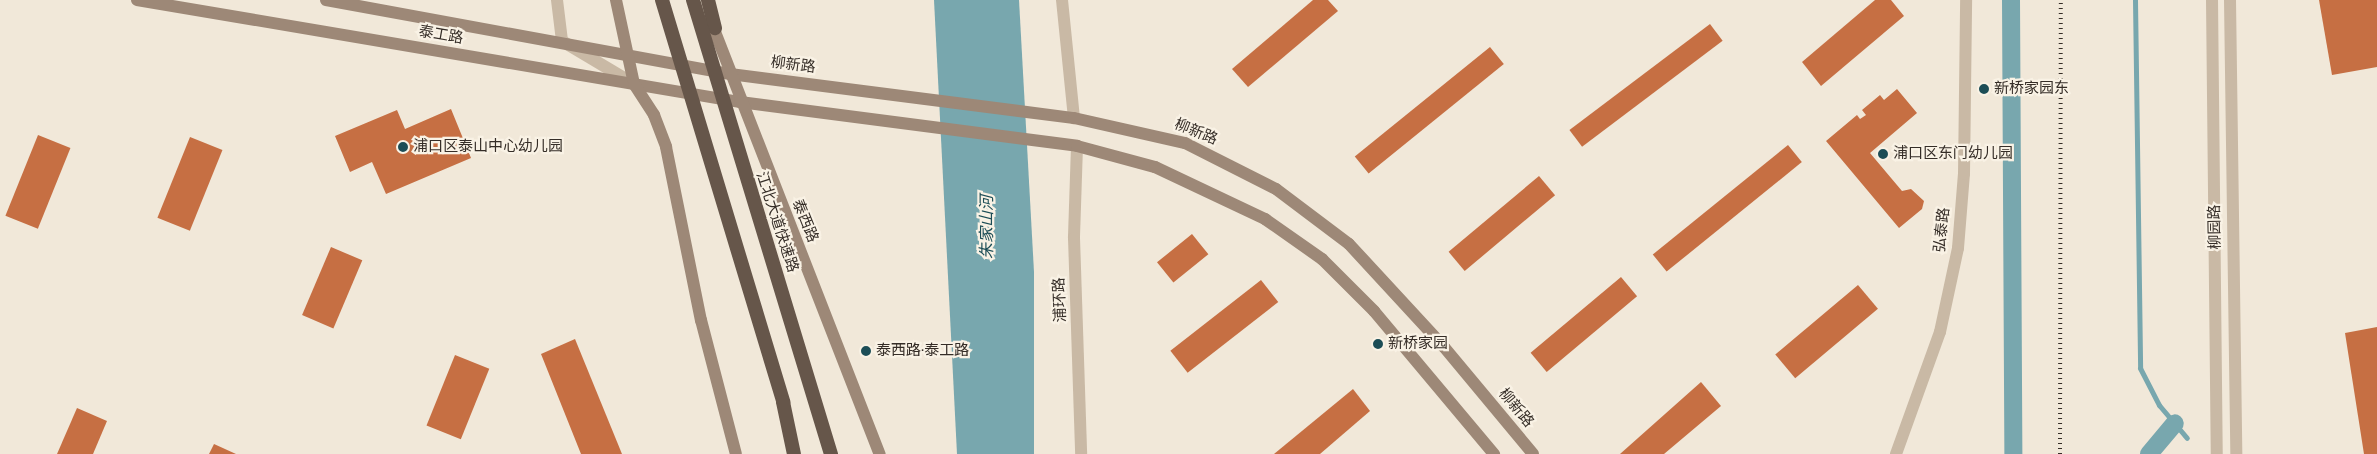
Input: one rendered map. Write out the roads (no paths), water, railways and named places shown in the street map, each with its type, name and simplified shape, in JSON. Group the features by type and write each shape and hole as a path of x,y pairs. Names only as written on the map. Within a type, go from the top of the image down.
{"highway":[{"path":"662,0 783,402 794,454"},
{"name":"江北大道快速路","path":"693,0 831,454"},
{"path":"708,0 715,28"}],"main road":[{"name":"泰工路","path":"137,0 740,102"},
{"name":"泰工路","path":"326,0 562,41 730,74"},
{"path":"616,0 634,84 666,147 701,320 736,454"},
{"name":"泰西路","path":"702,0 715,28 740,102 861,397 880,454"},
{"name":"柳新路","path":"730,74 1074,118 1185,143 1276,189 1312,213 1383,277 1533,454"},
{"path":"740,102 928,124 1077,146 1155,167 1219,194 1291,236 1358,293 1494,454"}],"street":[{"path":"557,0 562,41 634,84"},
{"path":"1062,0 1074,118"},
{"name":"弘泰路","path":"1896,454 1940,332 1958,248 1964,174 1966,0"},
{"name":"柳园路","path":"2212,0 2217,454"},
{"name":"柳园路","path":"2230,0 2236,454"},
{"name":"浦环路","path":"1077,146 1074,238 1081,454"}],"water":[{"name":"朱家山河","path":"934,0 1019,0 1034,272 1034,454 957,454"}],"waterway":[{"path":"2011,0 2013,454"},
{"path":"2135,0 2140,368 2159,405 2187,438"},
{"path":"2149,454 2175,423"}],"railway":[{"path":"2060,454 2061,0"}],"place":[{"name":"新桥家园东","path":"1984,89"},
{"name":"浦口区泰山中心幼儿园","path":"403,147"},
{"name":"浦口区东门幼儿园","path":"1883,154"},
{"name":"新桥家园","path":"1378,344"},
{"name":"泰西路·泰工路","path":"866,351"}]}
